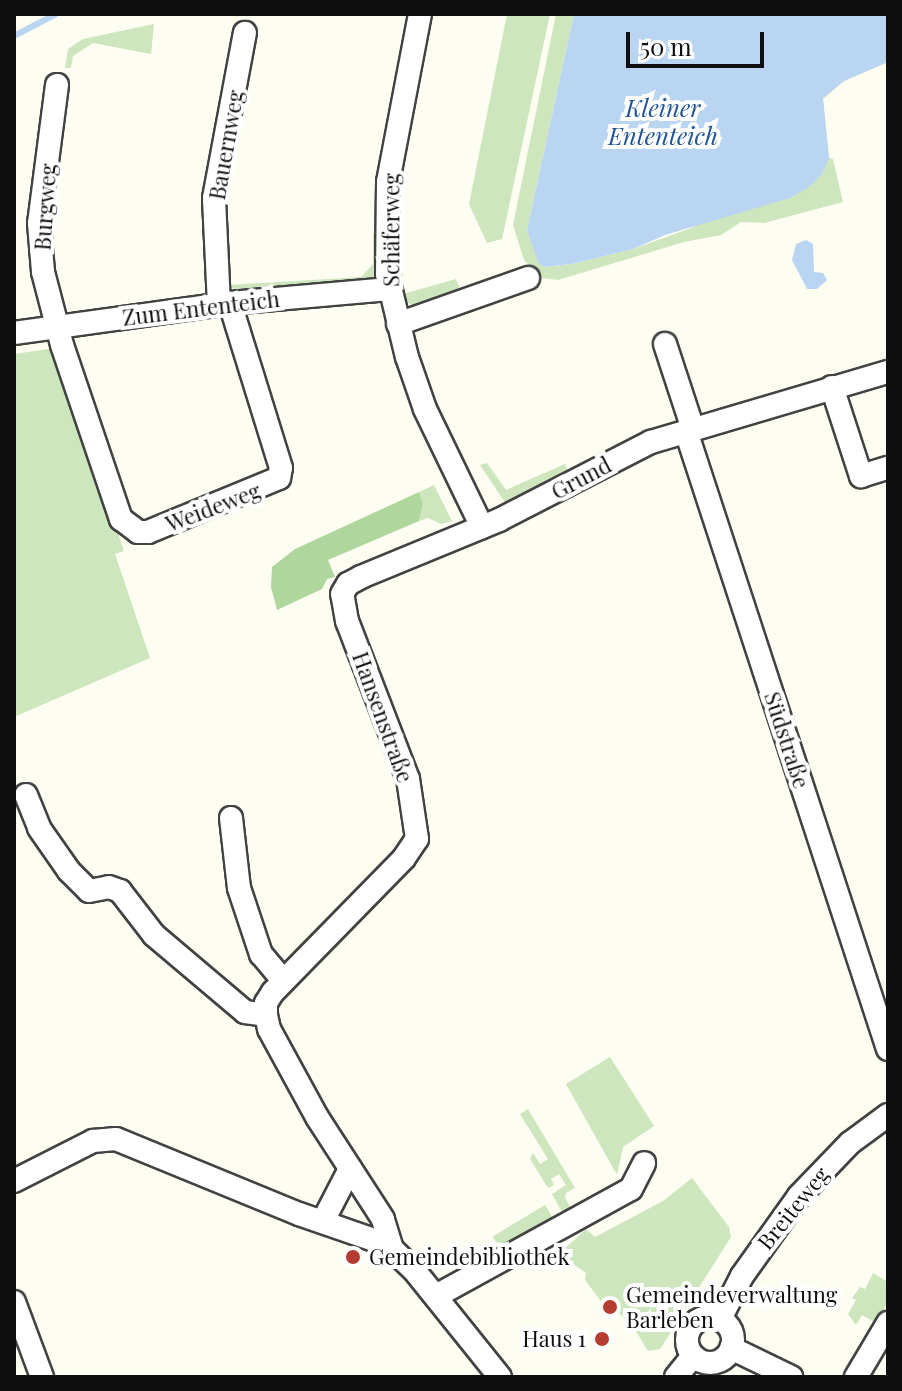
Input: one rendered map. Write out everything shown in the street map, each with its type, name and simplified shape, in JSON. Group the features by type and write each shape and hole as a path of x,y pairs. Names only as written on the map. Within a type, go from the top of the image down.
{"street":[{"name":"Schäferweg","path":"420,14 388,182 389,289 425,409 482,527"},
{"name":"Bauernweg","path":"225,304 215,192 245,33"},
{"name":"Burgweg","path":"57,85 39,223 43,272 57,327"},
{"path":"398,324 528,278"},
{"name":"Zum Ententeich","path":"14,333 225,304 389,289"},
{"name":"Weideweg","path":"57,327 121,519 128,528 148,532 279,478 281,468 225,304"},
{"name":"Südstraße","path":"665,344 689,430 888,1049"},
{"name":"Grund","path":"342,594 348,584 361,577 482,527 634,450 689,430 888,372"},
{"path":"832,387 861,476 888,468"},
{"name":"Hansenstraße","path":"266,1015 266,1003 284,981 404,858 417,839 408,779 347,621 342,594"},
{"path":"26,795 39,828 69,871 89,891 109,887 120,891 154,935 245,1012 266,1015 299,1086 383,1219 392,1249"},
{"path":"231,818 239,888 261,954 284,981"},
{"name":"Breiteweg","path":"720,1319 742,1276 799,1196 850,1143 888,1115"},
{"path":"14,1181 93,1141 116,1139 323,1221 392,1249 436,1296 500,1377"},
{"path":"436,1296 631,1189 644,1163"},
{"path":"323,1221 350,1169"},
{"path":"14,1302 42,1377"},
{"path":"693,1356 687,1341 691,1326 704,1318 720,1319 731,1332 731,1348"},
{"path":"856,1377 888,1323"},
{"path":"693,1356 714,1362 731,1348"},
{"path":"731,1348 791,1377"},
{"path":"676,1377 693,1356"}],"green space":[{"path":"507,14 550,14 502,239 487,243 469,204"},
{"path":"556,14 574,14 527,230 544,267 572,264 633,249 694,227 793,132 888,14 888,62 844,81 823,99 829,158 833,159 843,202 764,223 741,222 721,235 684,242 558,280 542,278 524,260 513,225"},
{"path":"154,24 151,54 93,43 73,56 71,68 65,68 68,49 83,39"},
{"path":"401,204 403,294 456,279 462,295 417,308 402,299 397,282 398,205"},
{"path":"373,233 377,235 379,272 366,282 238,292 229,285 361,277 373,264"},
{"path":"56,348 124,551 115,554 150,658 14,717 14,354"},
{"path":"487,463 506,490 565,464 570,475 508,507 480,465"},
{"path":"434,485 452,521 441,524 428,518 419,521 423,503 419,492"},
{"path":"419,492 423,503 419,521 328,560 335,577 327,579 322,589 277,610 271,587 272,567 295,549"},
{"path":"610,1057 654,1126 623,1147 617,1175 566,1084"},
{"path":"528,1109 575,1188 566,1193 571,1209 563,1214 552,1194 566,1185 559,1174 551,1179 554,1185 548,1188 530,1159 533,1153 540,1164 548,1159 520,1114"},
{"path":"692,1178 729,1227 731,1237 660,1349 648,1351 634,1328 610,1304 603,1304 585,1280 586,1273 559,1254 586,1229 595,1237 663,1201"},
{"path":"545,1205 554,1220 501,1251 493,1236"},
{"path":"873,1273 888,1282 888,1302 876,1323 862,1315 856,1325 848,1314 856,1300 852,1298 860,1287 865,1289"}],"water":[{"name":"Kleiner Ententeich","path":"574,14 888,14 888,62 844,81 823,98 829,158 822,174 809,187 790,198 665,235 633,249 572,264 544,267 538,262 527,230"},
{"path":"806,240 813,244 814,272 823,273 827,280 817,289 807,289 792,260 796,244"}],"waterway":[{"path":"14,36 56,14"}],"place":[{"name":"Gemeindebibliothek","path":"353,1257"},
{"name":"Gemeindeverwaltung Barleben","path":"610,1307"},
{"name":"Haus 1","path":"602,1339"}]}
